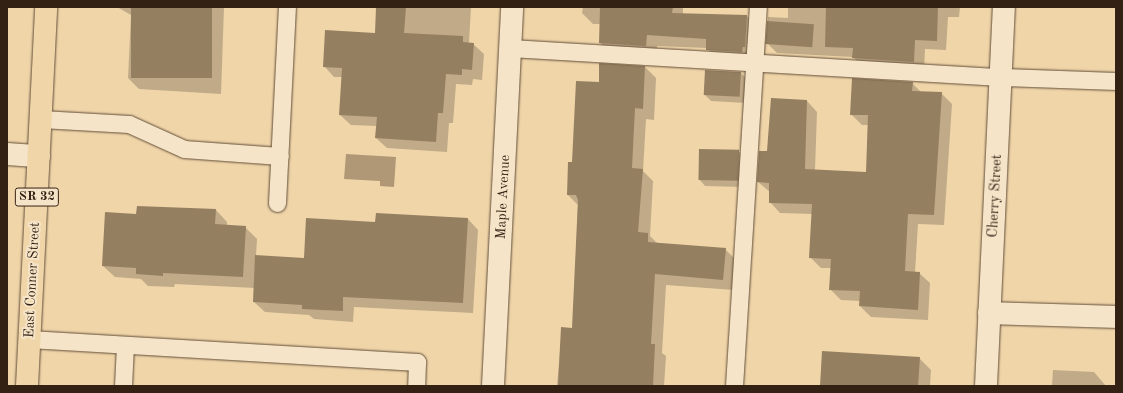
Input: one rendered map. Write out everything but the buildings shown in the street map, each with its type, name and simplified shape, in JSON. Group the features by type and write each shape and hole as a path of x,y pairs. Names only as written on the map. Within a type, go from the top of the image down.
{"main road":[{"name":"East Conner Street","path":"27,386 46,7"}],"street":[{"name":"Maple Avenue","path":"493,386 512,7"},
{"name":"Cherry Street","path":"986,386 1004,7"},
{"path":"7,154 39,156"},
{"path":"989,313 1116,317"}],"lane":[{"path":"277,203 287,7"},
{"path":"734,386 738,297 758,7"},
{"path":"510,48 755,61 1000,77 1116,81"},
{"path":"41,119 129,124 184,149 280,156"},
{"path":"29,339 417,362 416,386"},
{"path":"123,386 125,345"}],"shaded area":[{"path":"346,154 396,157 394,187 380,186 380,181 344,179"}]}
